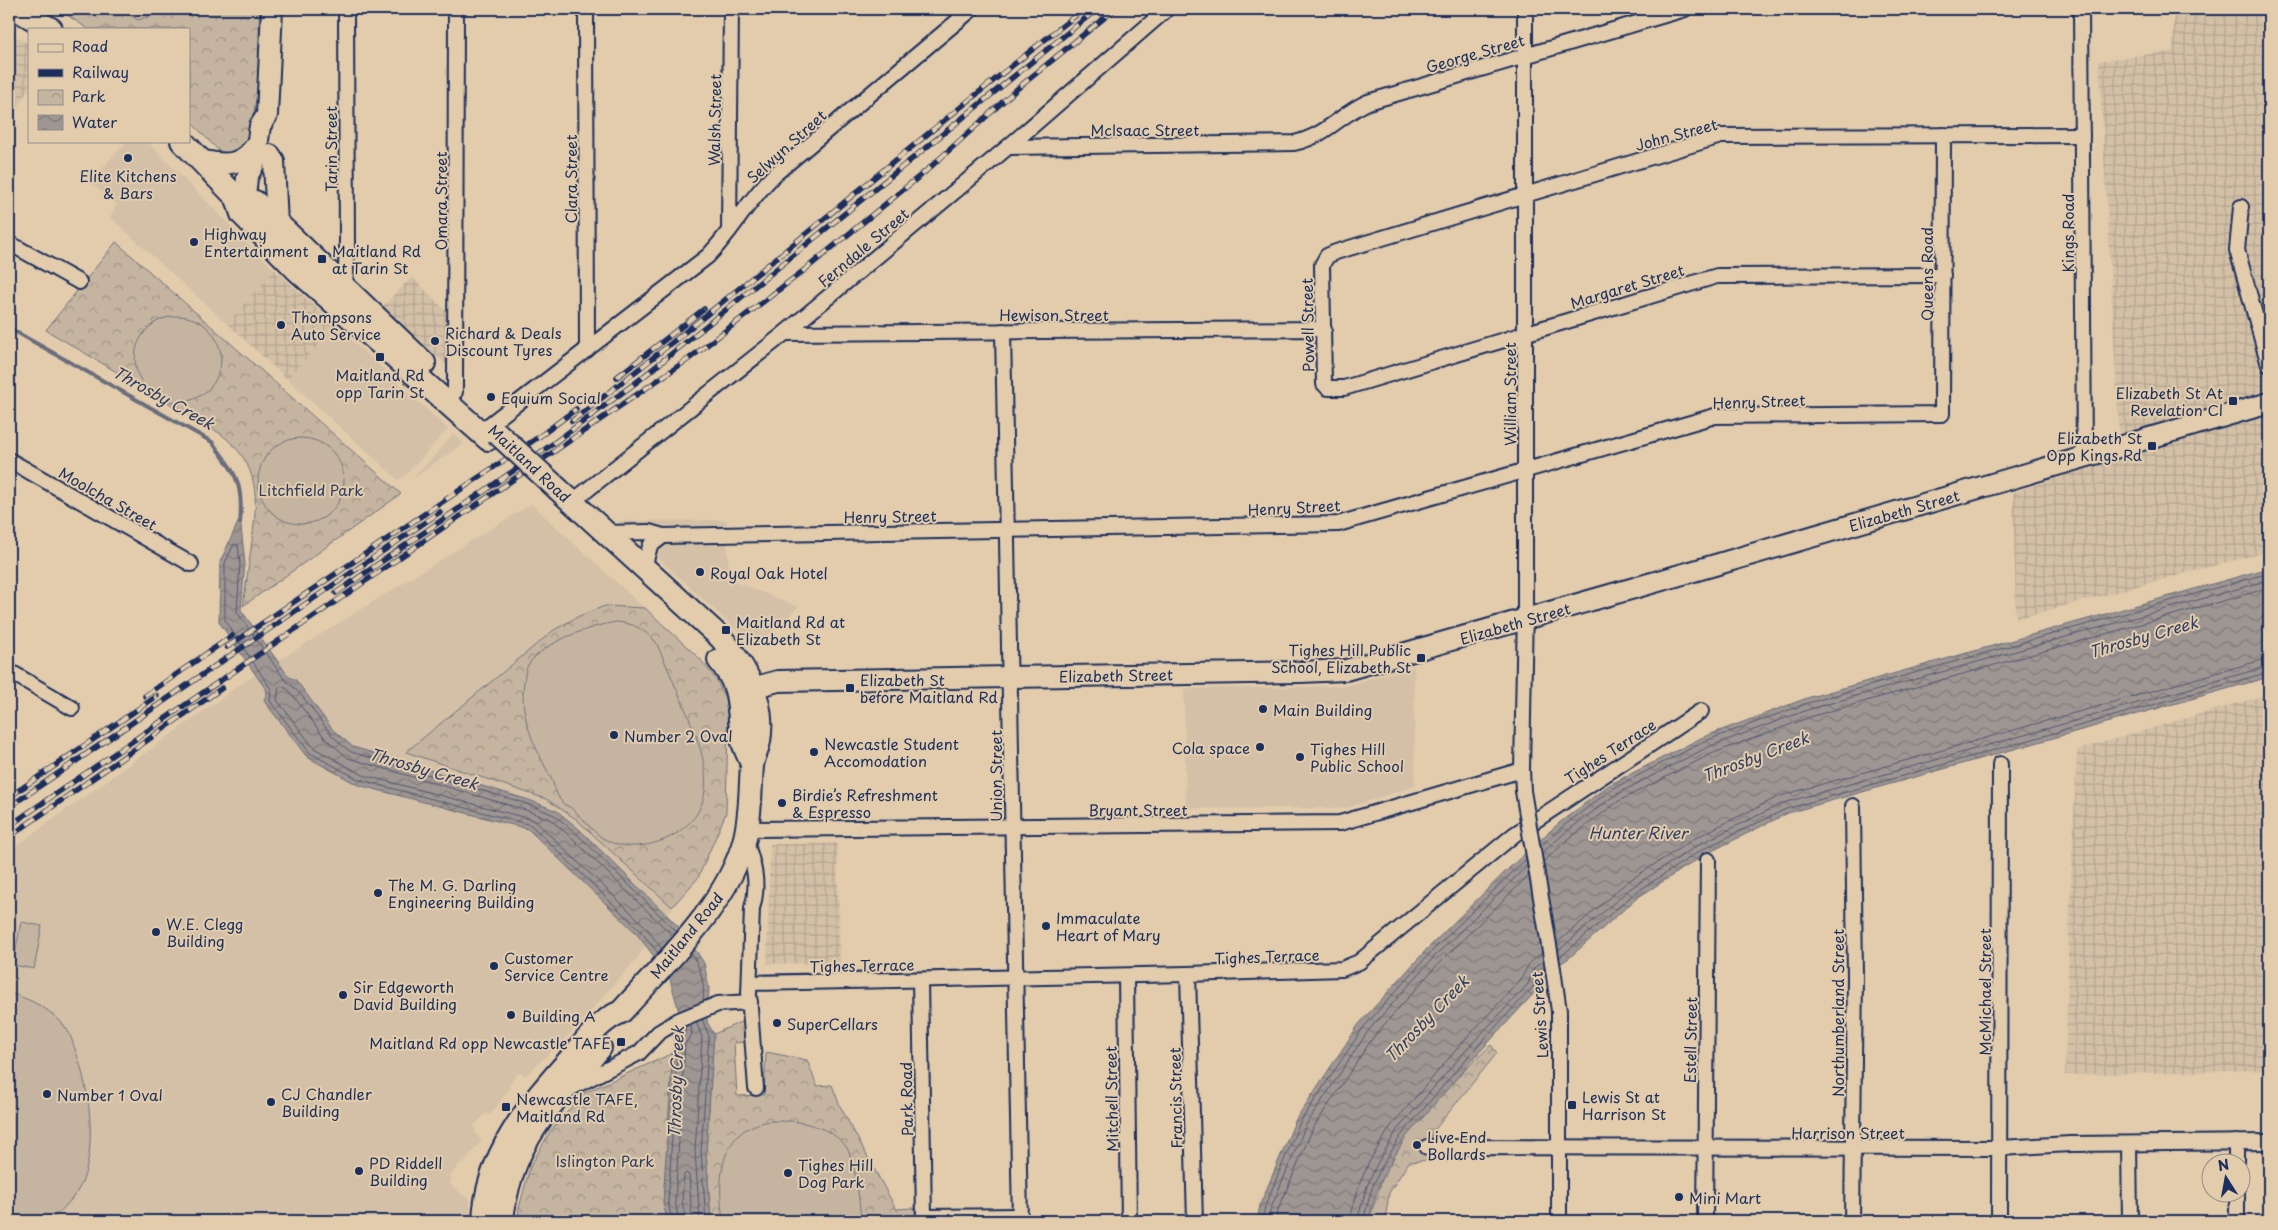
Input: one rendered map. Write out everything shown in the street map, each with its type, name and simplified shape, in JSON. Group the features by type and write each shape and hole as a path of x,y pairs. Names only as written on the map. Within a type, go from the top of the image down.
{"main road":[{"path":"16,9 49,28"},
{"path":"242,193 255,186 264,170 266,160 264,148 273,123 267,115 272,9"},
{"name":"Maitland Road","path":"183,142 200,160 255,202 277,225 455,392 491,432"},
{"path":"200,160 221,164 235,163 264,148"},
{"path":"264,148 274,162 277,225"},
{"name":"Maitland Road","path":"242,193 242,214 297,270 491,432 560,497 709,647 730,676 745,689"},
{"name":"Elizabeth Street","path":"745,689 778,681 1332,672 1360,667 2269,403"},
{"name":"Maitland Road","path":"484,1221 486,1199 495,1169 504,1145 518,1122 558,1072 608,1017 621,1012 691,932 726,885 746,834 752,764 742,739 745,689 743,666 721,638 605,533 560,497"},
{"name":"Maitland Road","path":"502,1221 508,1188 521,1150 541,1118 619,1025 621,1012"}],"street":[{"name":"Tarin Street","path":"345,289 347,244 346,9"},
{"name":"Omara Street","path":"455,392 456,9"},
{"name":"Clara Street","path":"586,9 587,350"},
{"name":"Walsh Street","path":"729,232 731,9"},
{"name":"Selwyn Street","path":"491,432 587,350 708,256 729,232 750,200 775,174 972,9"},
{"name":"Ferndale Street","path":"560,497 785,333 1008,146 1167,9"},
{"name":"William Street","path":"1522,780 1525,620 1525,9"},
{"name":"George Street","path":"1282,144 1307,140 1318,136 1357,107 1368,102 1685,9"},
{"name":"Kings Road","path":"2081,9 2084,457"},
{"name":"John Street","path":"1324,260 1336,252 1721,136 2082,134"},
{"name":"Queens Road","path":"1942,414 1943,135"},
{"name":"McIsaac Street","path":"1008,146 1282,144"},
{"path":"2241,207 2237,250 2269,365"},
{"path":"9,243 79,282"},
{"name":"Powell Street","path":"1324,260 1322,266 1324,384 1328,388"},
{"name":"Margaret Street","path":"1328,388 1344,388 1717,276 1943,275"},
{"name":"Hewison Street","path":"785,333 1324,329"},
{"name":"Union Street","path":"1003,331 1005,531 1010,677 1011,826 1020,1219"},
{"name":"Henry Street","path":"605,533 649,532 663,536 1338,524 1525,472 1715,416 1942,414"},
{"name":"Moolcha Street","path":"9,460 191,564"},
{"path":"644,568 650,546 663,536"},
{"path":"9,671 72,708"},
{"name":"Tighes Terrace","path":"750,983 1126,976 1342,969 1359,962 1515,834 1701,711"},
{"name":"McMichael Street","path":"1999,1221 2000,764"},
{"name":"Bryant Street","path":"746,834 1011,826 1340,823 1522,780"},
{"name":"Lewis Street","path":"1522,780 1553,969 1558,1011 1558,1221"},
{"name":"Northumberland Street","path":"1852,1221 1855,977 1853,806"},
{"path":"746,834 755,868 756,896 752,908 750,1002 756,1088"},
{"name":"Estell Street","path":"1705,1221 1708,860"},
{"name":"Francis Street","path":"1188,974 1195,1221"},
{"name":"Mitchell Street","path":"1126,976 1129,1221"},
{"name":"Park Road","path":"920,980 924,1217 1020,1219"},
{"path":"562,1093 639,1053 658,1033 679,1020 718,1004 750,1002"},
{"path":"2236,1142 2236,1152"},
{"name":"Harrison Street","path":"1427,1147 1705,1149 2000,1148 2070,1144 2269,1142"},
{"path":"2130,1144 2130,1221"},
{"path":"2236,1202 2237,1221"}],"shaded area":[{"path":"2174,9 2269,9 2269,551 2016,619 2013,492 2126,456 2119,432 2099,61 2173,51"},
{"path":"9,33 28,43 28,90 10,120"},
{"path":"126,142 148,142 260,256 448,429 405,476 398,480 110,217 117,205 90,182"},
{"name":"Thompsons Auto Service","path":"275,270 336,326 287,379 227,323"},
{"name":"Richard & Deals Discount Tyres","path":"412,277 449,314 450,368 382,307"},
{"path":"453,434 464,443 412,479 438,452"},
{"path":"531,504 700,659 716,679 725,698 728,721 726,813 698,878 672,907 638,957 577,1027 525,1076 522,1073 517,1074 509,1085 510,1088 490,1115 485,1114 475,1125 476,1134 482,1140 464,1163 460,1163 450,1176 449,1184 470,1200 470,1221 9,1221 9,851 244,682"},
{"path":"726,520 729,579 798,607 755,647 618,521"},
{"name":"Tighes Hill Public School","path":"1414,666 1415,786 1346,808 1186,808 1184,689 1346,686"},
{"path":"2269,694 2269,1070 2065,1075 2077,750"},
{"path":"837,843 840,963 767,964 770,844"}],"green space":[{"path":"58,9 259,9 260,73 249,144 242,154 221,153 190,121 190,28 86,28"},
{"path":"120,9 155,9 152,15 138,20"},
{"name":"Litchfield Park","path":"116,242 401,494 243,606 252,541 255,496 250,470 243,457 221,434 46,330"},
{"path":"178,316 194,319 202,323 214,335 218,343 221,359 218,375 214,383 202,395 194,399 178,402 162,399 154,395 142,383 138,375 135,359 138,343 142,335 154,323 162,319"},
{"path":"301,438 317,441 325,445 337,457 341,465 344,481 341,497 337,505 325,517 317,521 301,524 285,521 277,517 265,505 261,497 258,481 261,465 265,457 277,445 285,441"},
{"path":"605,606 645,608 700,659 716,679 725,698 728,721 726,813 698,878 672,907 576,819 546,799 406,752 554,630 579,616"},
{"name":"Number 2 Oval","path":"616,622 638,627 656,642 691,722 703,758 704,794 699,810 688,825 670,837 648,845 631,846 608,841 560,800 534,743 524,708 525,673 536,656 568,636"},
{"path":"21,922 42,926 34,969 13,965"},
{"name":"Number 1 Oval","path":"9,993 42,1007 63,1024 69,1033 75,1049 84,1080 90,1114 90,1148 87,1164 83,1180 73,1197 50,1221 9,1221"},
{"path":"743,1021 745,1042 734,1043 737,1096 764,1095 766,1052 807,1060 817,1086 832,1085 840,1106 896,1209 915,1208 916,1221 711,1221 706,1152 714,1034"},
{"path":"1491,1045 1497,1053 1432,1133 1431,1160 1409,1162 1389,1193 1385,1221 1369,1221 1387,1164 1415,1121 1422,1119 1438,1096"},
{"name":"Islington Park","path":"673,1053 663,1203 668,1221 518,1221 519,1208 530,1167 551,1130 584,1093"},
{"name":"Tighes Hill Dog Park","path":"768,1121 792,1121 821,1128 840,1139 845,1145 852,1160 861,1221 723,1221 721,1176 729,1148 737,1136 749,1128"}],"water":[{"path":"240,518 245,563 241,610 289,677 296,680 333,730 353,747 529,800 557,811 579,829 684,932 704,963 709,988 707,1022 714,1034 706,1152 711,1221 668,1221 663,1203 674,1037 681,1032 678,1008 669,976 636,933 528,829 358,785 307,757 264,701 267,691 219,622 220,562"},
{"name":"Hunter River","path":"2269,568 2269,677 1788,813 1706,854 1637,898 1569,958 1544,975 1538,989 1476,1056 1406,1137 1377,1190 1368,1221 1257,1221 1260,1205 1296,1119 1359,1024 1426,950 1509,868 1559,823 1609,785 1703,737 1807,698"}],"waterway":[{"name":"Throsby Creek","path":"9,328 212,442 227,462 236,479 241,498 240,523"}],"railway":[{"path":"572,421 637,371 955,111 1084,9"},
{"path":"336,593 554,443 638,381 1097,9"},
{"path":"9,826 690,358 807,268 926,171 1018,88 1115,9"},
{"path":"617,377 704,309"},
{"path":"227,647 543,434 576,409"},
{"path":"9,807 440,512"},
{"path":"145,696 232,636"},
{"path":"9,837 222,688"},
{"path":"9,797 157,696"}],"place":[{"name":"Elite Kitchens & Bars","path":"128,158"},
{"name":"Highway Entertainment","path":"194,242"},
{"name":"Maitland Rd at Tarin St","path":"322,259"},
{"name":"Thompsons Auto Service","path":"281,325"},
{"name":"Richard & Deals Discount Tyres","path":"435,341"},
{"name":"Maitland Rd opp Tarin St","path":"380,357"},
{"name":"Equium Social","path":"491,397"},
{"name":"Elizabeth St At Revelation Cl","path":"2233,401"},
{"name":"Elizabeth St Opp Kings Rd","path":"2152,446"},
{"name":"Royal Oak Hotel","path":"700,572"},
{"name":"Maitland Rd at Elizabeth St","path":"726,630"},
{"name":"Tighes Hill Public School, Elizabeth St","path":"1421,658"},
{"name":"Elizabeth St before Maitland Rd","path":"850,688"},
{"name":"Main Building","path":"1263,709"},
{"name":"Number 2 Oval","path":"614,735"},
{"name":"Cola space","path":"1260,747"},
{"name":"Newcastle Student Accomodation","path":"814,752"},
{"name":"Tighes Hill Public School","path":"1300,757"},
{"name":"Birdie’s Refreshment & Espresso","path":"782,803"},
{"name":"The M. G. Darling Engineering Building","path":"378,893"},
{"name":"Immaculate Heart of Mary","path":"1046,926"},
{"name":"W.E. Clegg Building","path":"156,932"},
{"name":"Customer Service Centre","path":"494,966"},
{"name":"Sir Edgeworth David Building","path":"343,995"},
{"name":"Building A","path":"511,1015"},
{"name":"SuperCellars","path":"777,1023"},
{"name":"Maitland Rd opp Newcastle TAFE","path":"621,1042"},
{"name":"Number 1 Oval","path":"47,1094"},
{"name":"CJ Chandler Building","path":"271,1102"},
{"name":"Lewis St at Harrison St","path":"1572,1105"},
{"name":"Newcastle TAFE, Maitland Rd","path":"506,1107"},
{"name":"Live End Bollards","path":"1417,1145"},
{"name":"PD Riddell Building","path":"359,1171"},
{"name":"Tighes Hill Dog Park","path":"788,1173"},
{"name":"Mini Mart","path":"1679,1197"}]}
